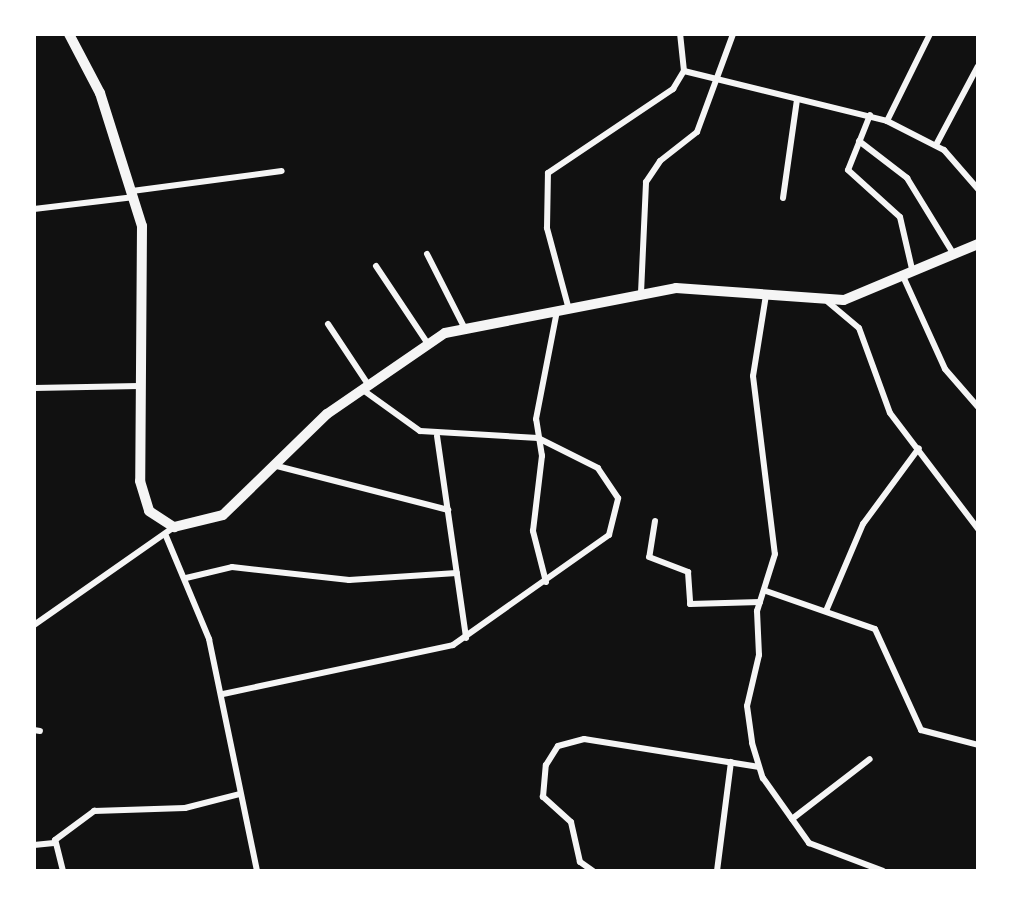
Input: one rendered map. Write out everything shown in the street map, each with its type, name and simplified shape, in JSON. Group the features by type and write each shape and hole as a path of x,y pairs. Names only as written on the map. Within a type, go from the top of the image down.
{"highway":[{"path":"69,34 100,93 133,194 145,246 139,386 141,492 149,511 170,532 223,515 273,465 364,386 426,341 464,327 641,293 700,288 828,302 978,244"}],"street":[{"path":"546,582 533,531 537,406 563,307 547,228 548,173 655,106 684,71 680,34"},
{"path":"641,293 646,182 660,161 697,132 733,34"},
{"path":"887,121 930,34"},
{"path":"936,145 978,66"},
{"path":"684,71 887,121 936,145 978,189"},
{"path":"783,198 797,100"},
{"path":"870,115 859,141 850,177 900,217 907,271 945,369 978,407"},
{"path":"859,141 907,178 953,253"},
{"path":"34,209 282,171"},
{"path":"427,254 464,327"},
{"path":"376,266 426,341"},
{"path":"766,295 753,356 775,554 766,591 760,602 747,706 758,767 815,848 883,871"},
{"path":"828,302 859,328 885,404 978,529"},
{"path":"223,694 466,638 609,535 618,498 607,474 538,438 437,436 398,421 364,386 328,324"},
{"path":"34,388 139,386"},
{"path":"437,436 466,638"},
{"path":"826,611 863,524 919,448"},
{"path":"273,465 448,510"},
{"path":"655,521 649,557 688,572 690,604 760,602"},
{"path":"34,625 170,532 223,694 257,871"},
{"path":"186,578 232,567 349,580 457,573"},
{"path":"766,591 875,629 890,676 928,736 978,745"},
{"path":"593,871 580,862 571,822 543,797 546,765 558,746 584,739 758,767"},
{"path":"792,819 870,759"},
{"path":"717,871 731,762"},
{"path":"34,845 54,843 94,811 185,808 240,794"},
{"path":"54,843 63,871"},
{"path":"857,871 859,861"}]}
